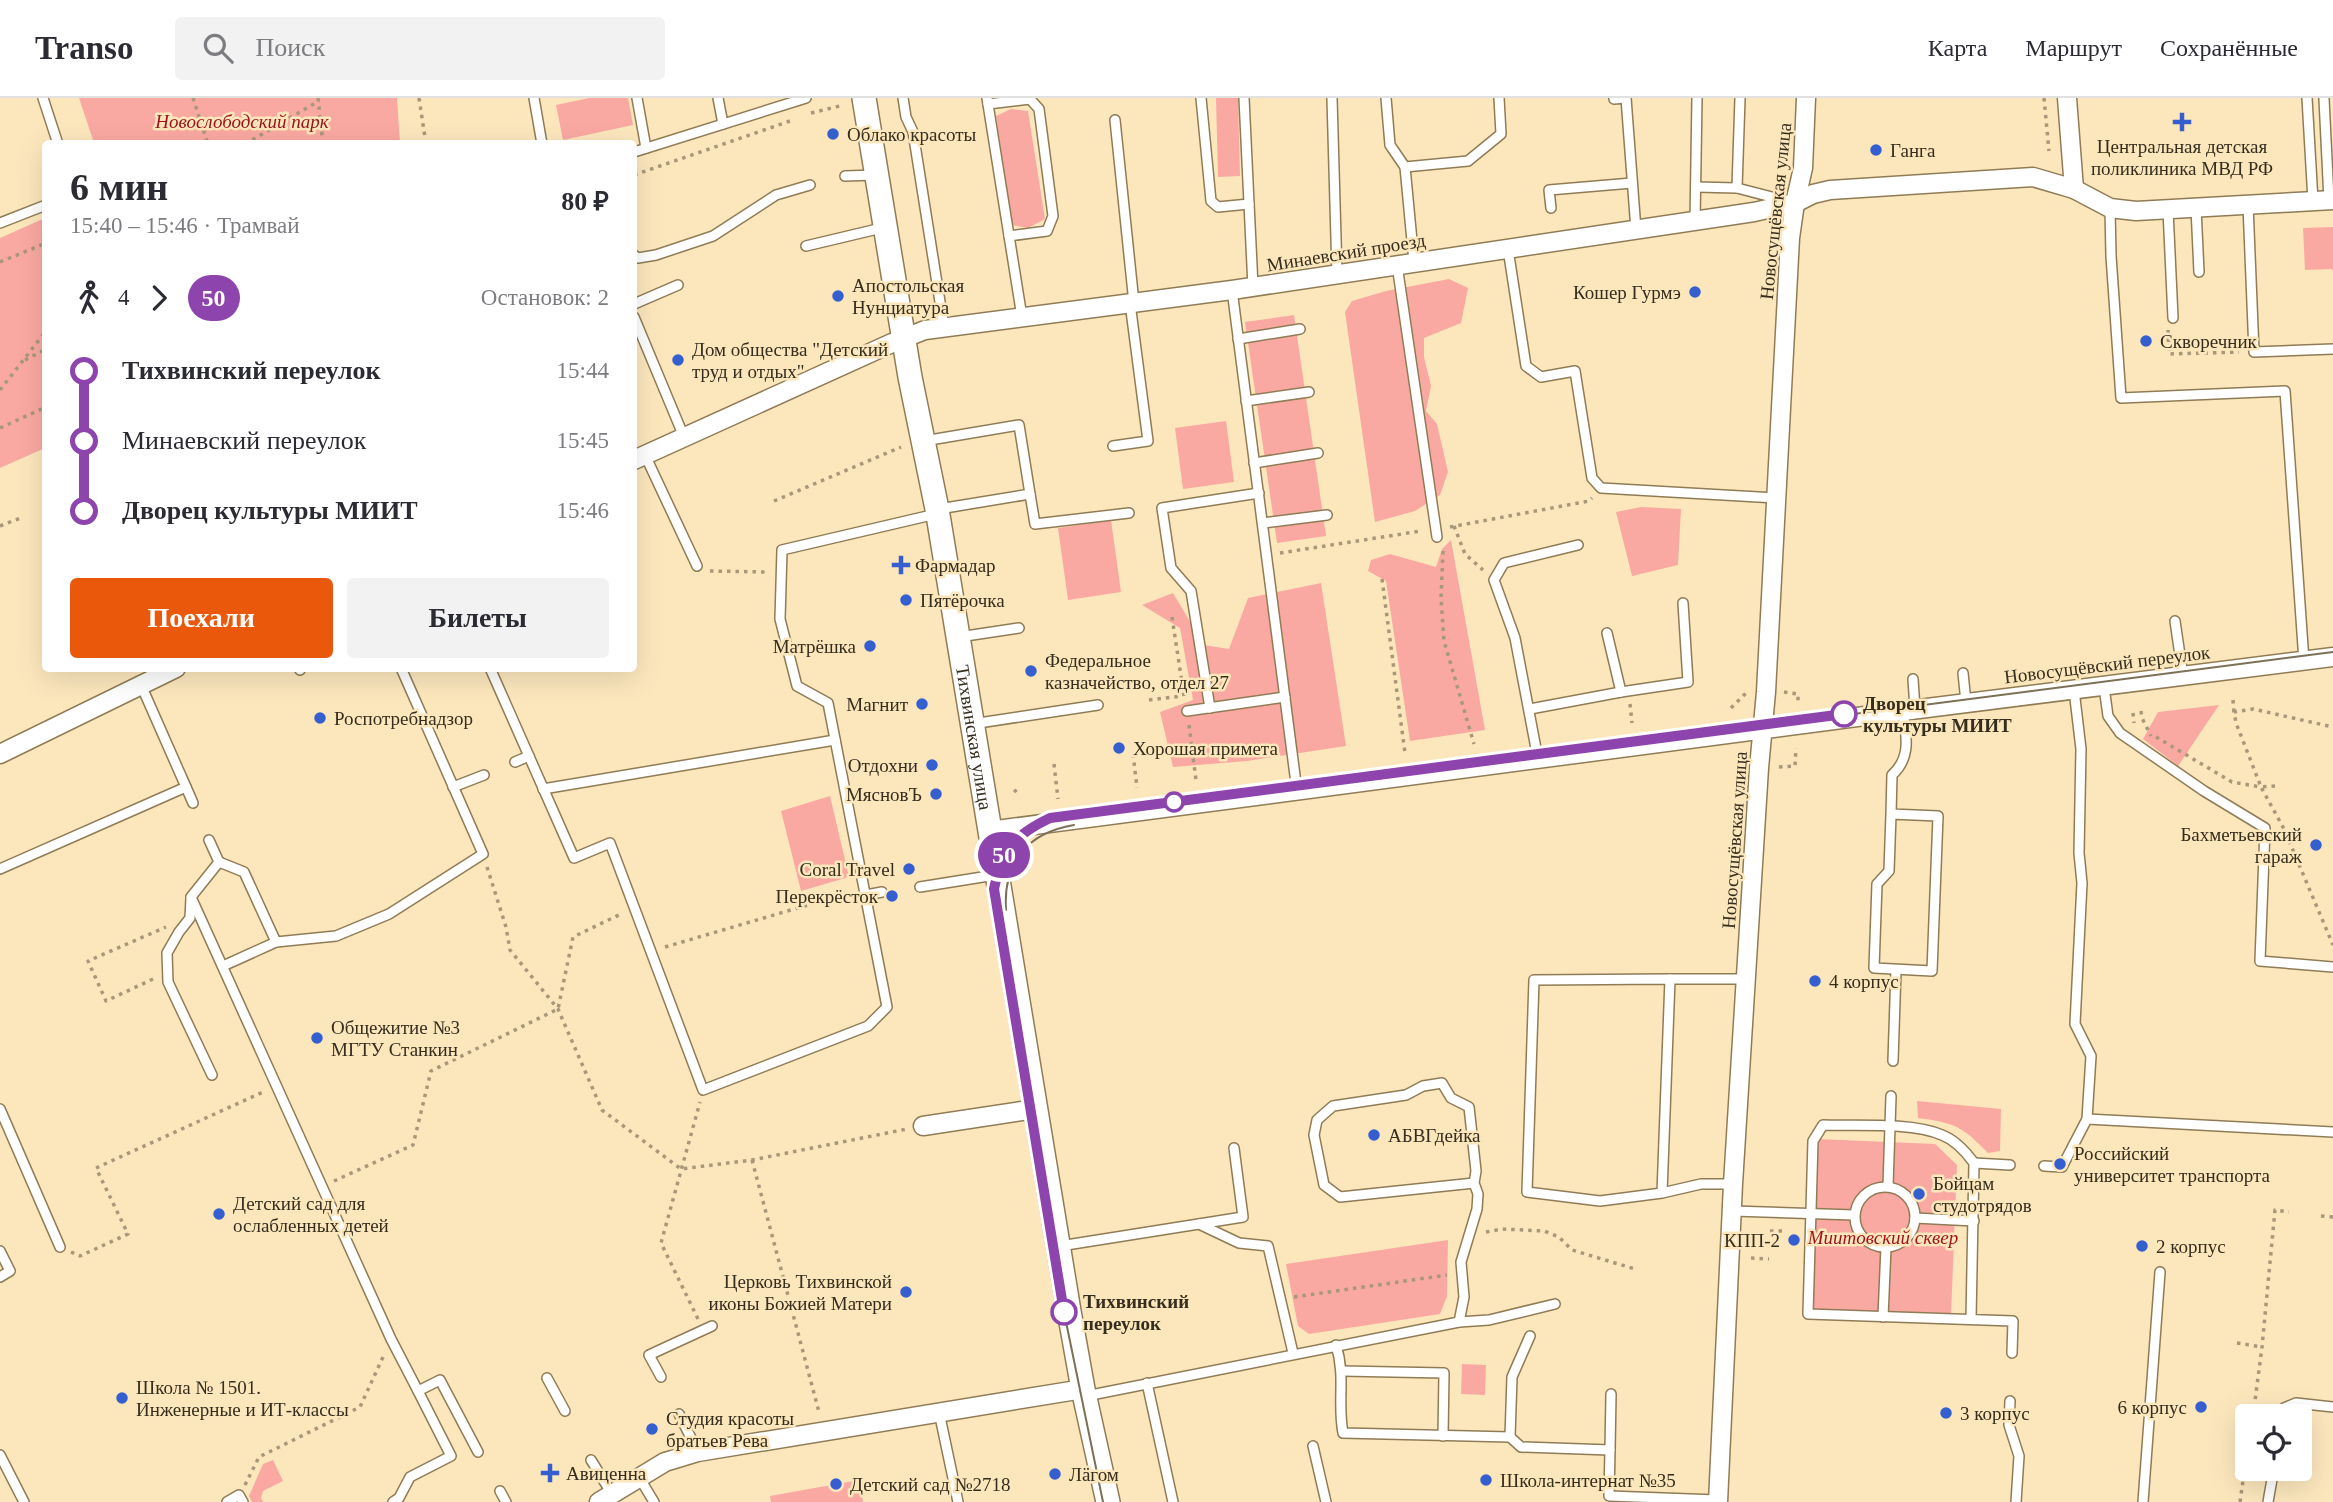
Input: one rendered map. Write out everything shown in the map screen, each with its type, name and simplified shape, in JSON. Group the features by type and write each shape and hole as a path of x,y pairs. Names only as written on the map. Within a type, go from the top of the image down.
{"street":[{"name":"Новосущёвская улица","path":"1718,1501 1733,1184 1790,238 1803,169 1806,98"},
{"path":"2067,98 2074,190"},
{"name":"Тихвинская улица","path":"855,101 877,175 904,338 913,443 937,511 1058,1246 1084,1393 1108,1502"},
{"name":"Минаевский проезд","path":"639,458 925,330 1232,290 1754,212 1795,203 1812,194 1830,190 2033,177 2074,190 2110,208"},
{"path":"2110,208 2136,211 2168,210 2325,200"},
{"name":"Новосущёвский переулок","path":"989,831 1966,702 2333,657"},
{"path":"0,754 168,672"},
{"path":"920,1127 1035,1109"},
{"path":"605,1498 665,1462 698,1452 939,1412 1084,1393"}],"lane":[{"path":"43,98 57,140"},
{"path":"534,98 541,140"},
{"path":"637,98 646,148"},
{"path":"718,98 723,124"},
{"path":"637,151 806,98"},
{"path":"904,98 906,117 913,132 944,327"},
{"path":"1201,98 1211,201 1218,206 1249,204"},
{"path":"1244,98 1253,287"},
{"path":"1332,98 1337,274"},
{"path":"1386,98 1390,145 1405,167 1406,264 1440,538"},
{"path":"1405,167 1468,161 1501,134 1499,98"},
{"path":"1614,99 1626,98 1636,230"},
{"path":"1695,221 1697,98"},
{"path":"1737,188 1740,98"},
{"path":"2307,98 2325,200"},
{"path":"1009,236 1047,231 1053,216 1039,109 1030,99 987,101 1022,317"},
{"path":"2324,99 2325,200"},
{"path":"1113,446 1148,441 1115,120"},
{"path":"845,176 877,175"},
{"path":"1551,208 1549,190 1632,183"},
{"path":"637,257 656,255 713,236 776,195 810,185"},
{"path":"1696,187 1737,188 1795,203"},
{"path":"2248,205 2254,352 2333,349"},
{"path":"0,223 42,207"},
{"path":"2110,208 2121,398 2285,391 2304,661"},
{"path":"2196,208 2199,272"},
{"path":"2168,210 2170,322"},
{"path":"806,246 886,227"},
{"path":"1508,249 1526,366 1541,377 1575,371 1592,478 1601,488 1776,498"},
{"path":"637,303 678,285"},
{"path":"1232,290 1297,791"},
{"path":"637,324 684,437"},
{"path":"1238,339 1300,330"},
{"path":"1246,401 1309,392"},
{"path":"913,443 1019,425 1035,524 1129,513"},
{"path":"1254,463 1318,453"},
{"path":"639,458 697,566"},
{"path":"1210,708 1191,592 1171,568 1162,508 1259,493"},
{"path":"492,672 574,858 610,843 704,1090 868,1026 887,1007 828,703 797,686 780,619 782,550 937,511 1030,494"},
{"path":"1263,523 1327,515"},
{"path":"1538,760 1515,638 1494,580 1504,563 1578,545"},
{"path":"1530,709 1688,681 1683,603"},
{"path":"2175,621 2183,676"},
{"path":"958,637 1019,628"},
{"path":"1607,633 1621,692"},
{"path":"223,966 276,942 336,936 389,914 482,854 403,672"},
{"path":"1963,673 1966,702"},
{"path":"1891,814 1938,816 1932,971 1874,968 1877,884 1889,871 1892,775 1902,766 1908,748 1913,679"},
{"path":"141,685 193,803"},
{"path":"2104,687 2108,716 2120,733 2204,791 2265,828 2260,961 2333,967"},
{"path":"2043,1166 2062,1167 2087,1119 2091,1056 2075,1024 2082,883 2079,853 2081,749 2074,690"},
{"path":"1186,711 1285,697"},
{"path":"971,724 1098,705"},
{"path":"543,789 835,740"},
{"path":"515,762 528,756"},
{"path":"453,787 484,775"},
{"path":"0,869 186,787"},
{"path":"209,840 219,862 244,872 276,942"},
{"path":"212,1075 168,982 167,953 191,918 191,897 219,862"},
{"path":"920,887 996,874"},
{"path":"865,892 882,892"},
{"path":"191,897 391,1339 451,1456 410,1478 399,1498 393,1502"},
{"path":"1893,1061 1896,970"},
{"path":"1662,1193 1670,979"},
{"path":"1733,1184 1701,1184 1662,1193 1600,1201 1527,1192 1534,980 1746,979"},
{"path":"1459,1322 1464,1297 1461,1262 1477,1209 1478,1194 1469,1107 1451,1098 1442,1083 1423,1086 1406,1095 1333,1105 1317,1120 1314,1135 1324,1185 1340,1197 1475,1183"},
{"path":"1888,1186 1891,1096"},
{"path":"0,1109 60,1247"},
{"path":"2087,1119 2333,1132"},
{"path":"1971,1319 1975,1163 1965,1151 1943,1135 1917,1128 1823,1125 1813,1141 1808,1314 2013,1321 2012,1353"},
{"path":"1058,1246 1243,1217 1234,1148"},
{"path":"1975,1163 2010,1165"},
{"path":"1888,1186 1908,1197 1914,1206 1915,1218 1913,1229 1906,1239 1897,1245 1886,1247 1873,1245 1863,1238 1856,1227 1854,1215 1857,1203 1865,1194 1888,1186"},
{"path":"1733,1211 1854,1215"},
{"path":"1915,1218 1974,1216"},
{"path":"1199,1224 1239,1244 1268,1246 1293,1353"},
{"path":"1883,1317 1886,1247"},
{"path":"0,1251 10,1271 0,1277"},
{"path":"2143,1502 2160,1272"},
{"path":"1084,1393 1459,1322 1489,1320 1555,1304"},
{"path":"661,1377 649,1355 708,1328"},
{"path":"1510,1437 1512,1377 1530,1336"},
{"path":"1336,1345 1342,1371 1343,1433 1510,1437 1521,1447 1610,1450"},
{"path":"1342,1371 1444,1373 1443,1436"},
{"path":"547,1378 565,1412"},
{"path":"418,1391 440,1380 478,1452"},
{"path":"1147,1383 1173,1502"},
{"path":"1611,1394 1609,1496 1718,1501"},
{"path":"2010,1401 2009,1425 2019,1456 2017,1502"},
{"path":"2312,1406 2333,1408"},
{"path":"939,1412 958,1502"},
{"path":"679,1414 698,1452"},
{"path":"1313,1446 1326,1502"},
{"path":"0,1455 24,1502"},
{"path":"591,1460 605,1498"},
{"path":"639,1478 654,1502"},
{"path":"2268,1502 2272,1481"},
{"path":"500,1491 506,1502"},
{"path":"227,1502 241,1499"}],"path":[{"path":"193,98 207,140"},
{"path":"419,98 425,140"},
{"path":"2044,98 2049,151"},
{"path":"252,140 318,100 323,140"},
{"path":"807,115 855,101"},
{"path":"637,174 794,119"},
{"path":"0,262 42,245"},
{"path":"2170,322 2169,354 2254,352"},
{"path":"0,390 42,336"},
{"path":"24,361 42,351"},
{"path":"0,428 42,409"},
{"path":"774,501 913,443"},
{"path":"0,526 23,517"},
{"path":"1454,526 1465,554 1494,580"},
{"path":"1440,538 1444,641 1474,744"},
{"path":"697,566 702,570 781,573"},
{"path":"1382,579 1405,753"},
{"path":"1172,617 1184,695"},
{"path":"1731,708 1744,692 1749,692"},
{"path":"1784,692 1798,694 1798,702"},
{"path":"2233,700 2236,723 2261,787 2284,829 2333,945"},
{"path":"2234,712 2253,709 2333,727"},
{"path":"2141,710 2151,736 2232,782 2261,787 2275,786"},
{"path":"2133,713 2134,723"},
{"path":"1779,767 1795,766 1796,748"},
{"path":"1192,752 1196,780"},
{"path":"1133,754 1137,788"},
{"path":"1054,764 1058,799"},
{"path":"1014,792 1020,787"},
{"path":"482,854 506,927 510,950 558,1009 602,1110 681,1170 752,1160 920,1127"},
{"path":"651,951 865,892"},
{"path":"558,1009 573,937 634,907"},
{"path":"168,982 156,977 106,1001 88,961 149,933 191,918"},
{"path":"321,1186 413,1145 431,1071 558,1009"},
{"path":"60,1247 80,1256 128,1234 96,1168 278,1085"},
{"path":"704,1090 661,1243 708,1328"},
{"path":"752,1160 824,1431"},
{"path":"1974,1216 2008,1202"},
{"path":"2255,1404 2275,1210 2289,1212"},
{"path":"2321,1216 2333,1217"},
{"path":"1469,1234 1502,1229 1544,1231 1559,1237 1573,1250 1635,1269"},
{"path":"1770,1231 1784,1231"},
{"path":"1751,1258 1769,1259"},
{"path":"1292,1297 1447,1275"},
{"path":"241,1499 259,1457 359,1407 391,1339"},
{"path":"2237,1343 2262,1347"},
{"path":"2240,1502 2243,1481"}],"green space":[{"name":"Новослободский парк","path":"79,98 397,98 400,140 93,140"},
{"path":"589,98 628,98 633,125 563,140 556,105"},
{"path":"1216,98 1238,98 1240,176 1218,177"},
{"path":"1011,109 1028,111 1045,219 1028,228 1012,225 996,116"},
{"path":"42,219 42,449 0,468 0,238"},
{"path":"2333,227 2333,272 2332,269 2305,270 2303,228"},
{"path":"1449,279 1468,288 1461,323 1424,338 1424,357 1431,386 1426,411 1437,424 1448,472 1440,495 1415,511 1375,522 1345,312 1352,301 1386,291"},
{"path":"1294,315 1326,536 1277,543 1245,322"},
{"path":"1226,421 1234,482 1183,489 1175,428"},
{"path":"1641,507 1681,509 1678,565 1632,576 1616,512"},
{"path":"1111,520 1121,592 1068,600 1058,528"},
{"path":"1451,540 1485,730 1410,741 1386,581 1368,571 1371,560 1390,554 1436,567 1442,549"},
{"path":"1321,583 1346,746 1247,761 1173,767 1160,712 1193,700 1180,628 1142,605 1173,593 1204,645 1229,649 1248,598"},
{"path":"2219,705 2178,766 2143,739 2158,712"},
{"path":"830,796 849,877 801,891 781,811"},
{"path":"1917,1101 2001,1109 2000,1151 1988,1153 1957,1127 1918,1118"},
{"name":"Миитовский сквер","path":"1817,1139 1935,1144 1957,1165 1951,1315 1810,1309"},
{"path":"1448,1240 1447,1296 1440,1314 1309,1334 1298,1326 1286,1264"},
{"path":"1462,1364 1486,1365 1485,1395 1461,1394"},
{"path":"273,1460 283,1481 263,1491 263,1502 252,1502 249,1496 263,1464"},
{"path":"859,1480 863,1502 771,1502 770,1496"}],"tram line":[{"path":"1103,1502 1064,1312 996,909 996,878 1005,853 1035,825 1050,818 2333,652"},
{"name":"50","path":"1064,1312 994,889 999,865 1011,844 1028,828 1050,818 1844,714"},
{"path":"1006,910 1009,878 1021,852 1043,835 1074,825"}],"place":[{"name":"Центральная детская поликлиника МВД РФ","path":"2182,122"},
{"name":"Облако красоты","path":"833,134"},
{"name":"Ганга","path":"1876,150"},
{"name":"Кошер Гурмэ","path":"1695,292"},
{"name":"Апостольская Нунциатура","path":"838,296"},
{"name":"Скворечник","path":"2146,341"},
{"name":"Дом общества \"Детский труд и отдых\"","path":"678,360"},
{"name":"Фармадар","path":"901,565"},
{"name":"Пятёрочка","path":"906,600"},
{"name":"Матрёшка","path":"870,646"},
{"name":"Федеральное казначейство, отдел 27","path":"1031,671"},
{"name":"Магнит","path":"922,704"},
{"name":"Дворец культуры МИИТ","path":"1844,714"},
{"name":"Роспотребнадзор","path":"320,718"},
{"name":"Хорошая примета","path":"1119,748"},
{"name":"Отдохни","path":"932,765"},
{"name":"МясновЪ","path":"936,794"},
{"name":"Бахметьевский гараж","path":"2316,845"},
{"name":"Coral Travel","path":"909,869"},
{"name":"Перекрёсток","path":"892,896"},
{"name":"4 корпус","path":"1815,981"},
{"name":"Общежитие №3 МГТУ Станкин","path":"317,1038"},
{"name":"АБВГдейка","path":"1374,1135"},
{"name":"Российский университет транспорта","path":"2060,1164"},
{"name":"Бойцам студотрядов","path":"1919,1194"},
{"name":"Детский сад для ослабленных детей","path":"219,1214"},
{"name":"КПП-2","path":"1794,1240"},
{"name":"2 корпус","path":"2142,1246"},
{"name":"Церковь Тихвинской иконы Божией Матери","path":"906,1292"},
{"name":"Тихвинский переулок","path":"1064,1312"},
{"name":"Школа № 1501. Инженерные и ИТ-классы","path":"122,1398"},
{"name":"6 корпус","path":"2201,1407"},
{"name":"3 корпус","path":"1946,1413"},
{"name":"Студия красоты братьев Рева","path":"652,1429"},
{"name":"Авиценна","path":"550,1473"},
{"name":"Лäгом","path":"1055,1474"},
{"name":"Школа-интернат №35","path":"1486,1480"},
{"name":"Детский сад №2718","path":"836,1484"}]}
